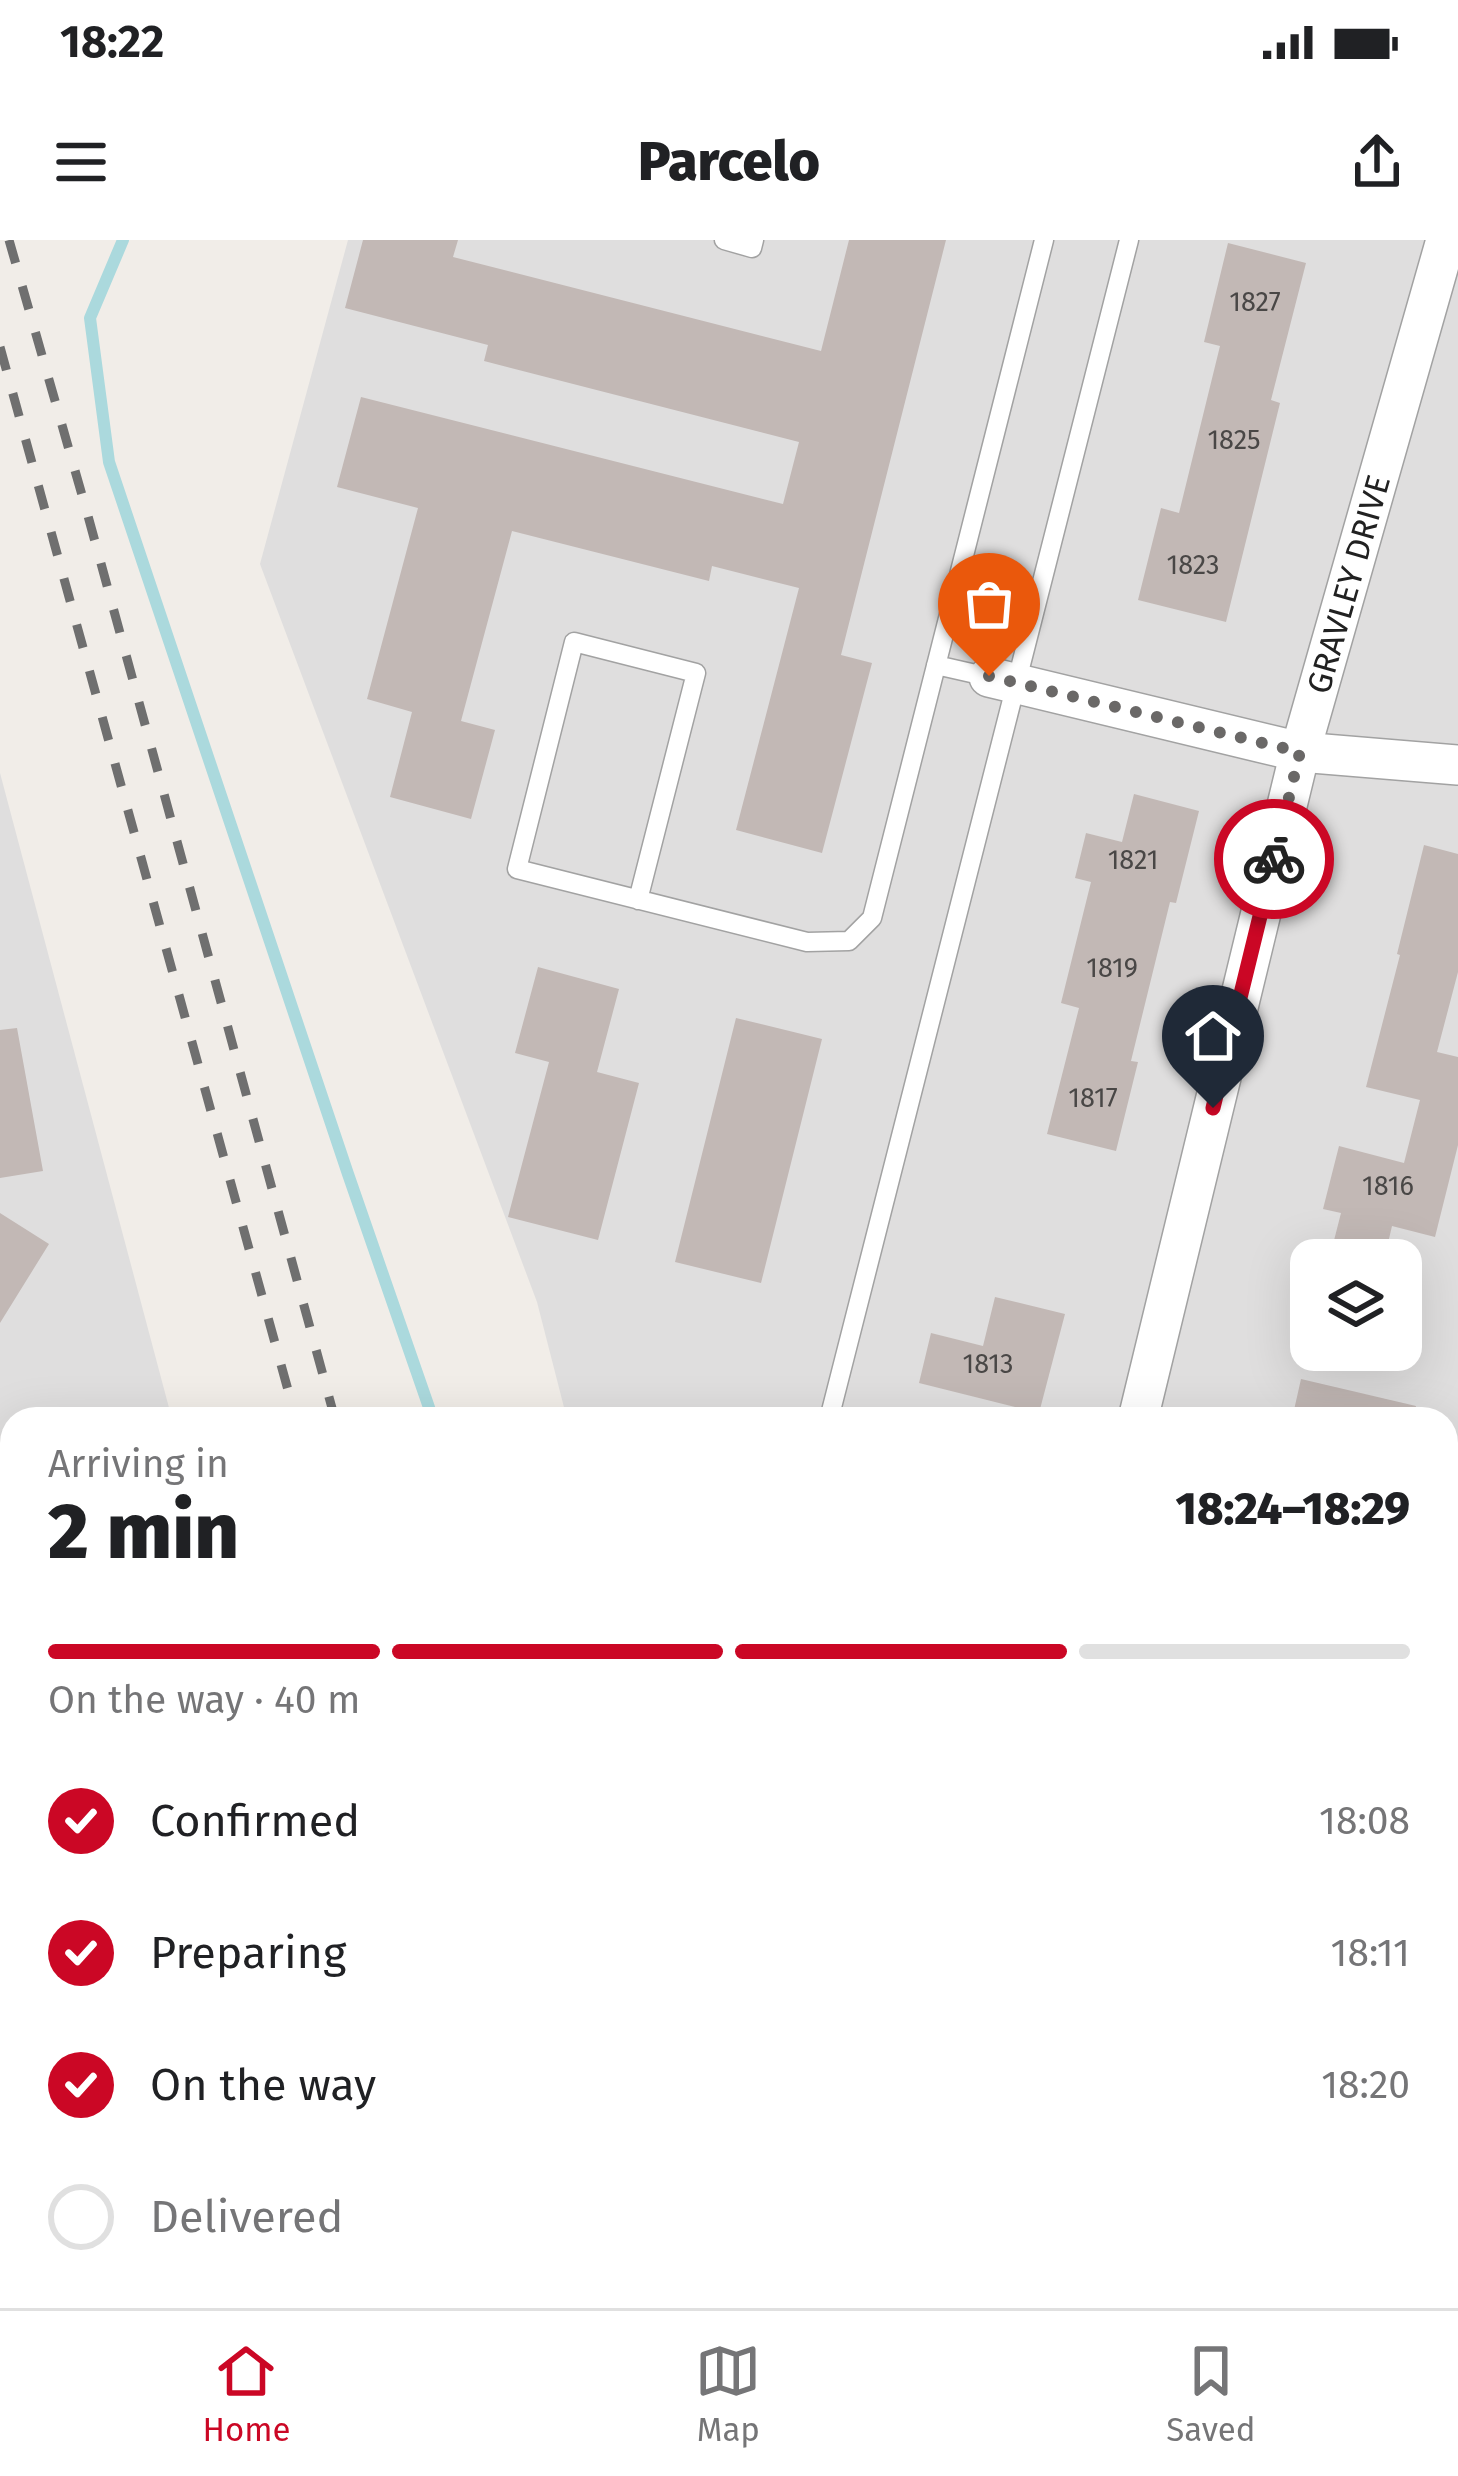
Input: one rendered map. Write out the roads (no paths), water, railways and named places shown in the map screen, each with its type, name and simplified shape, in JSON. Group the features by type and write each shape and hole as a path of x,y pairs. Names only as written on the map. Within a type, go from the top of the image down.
{"street":[{"name":"GRAVLEY DRIVE","path":"1141,1407 1300,752 1446,240"},
{"path":"1004,680 1300,752 1458,765"}],"lane":[{"path":"724,240 752,248 754,240"},
{"path":"638,900 695,673 574,643 517,869 638,900 807,942 849,941 872,918 1044,240"},
{"path":"832,1407 1004,680 1129,240"},
{"path":"936,665 1004,680"}],"waterway":[{"path":"123,240 90,318 109,462 429,1407"}],"railway":[{"path":"9,240 332,1407"},
{"path":"0,347 293,1407"}]}
